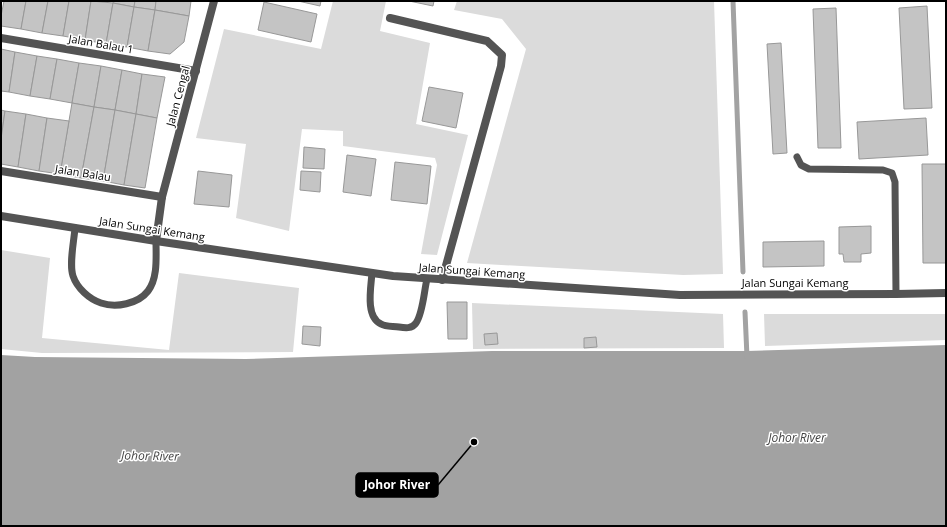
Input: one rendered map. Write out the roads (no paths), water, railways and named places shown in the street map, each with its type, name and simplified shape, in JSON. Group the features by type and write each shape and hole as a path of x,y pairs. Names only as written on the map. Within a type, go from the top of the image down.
{"street":[{"name":"Jalan Cengal","path":"156,241 162,197 214,1"},
{"path":"390,18 487,41 502,55 502,66 442,280"},
{"name":"Jalan Balau 1","path":"1,38 196,71"},
{"name":"Jalan Balau","path":"1,171 162,197"},
{"name":"Jalan Sungai Kemang","path":"1,216 372,273 427,279 680,295 946,293"}],"lane":[{"path":"797,157 801,165 809,168 883,170 892,173 895,182 896,294"},
{"path":"75,228 72,274 76,284 85,294 100,303 118,305 135,302 148,292 154,281 156,241"},
{"path":"372,273 370,300 373,317 376,322 383,325 398,327 410,328 415,325 420,316 427,279"}],"water":[{"name":"Johor River","path":"946,345 946,525 1,526 1,355 35,357 246,359 492,351 747,351"}],"waterway":[{"path":"733,1 743,272"},
{"path":"745,312 747,357"}],"place":[{"name":"Johor River","path":"474,442"}]}
